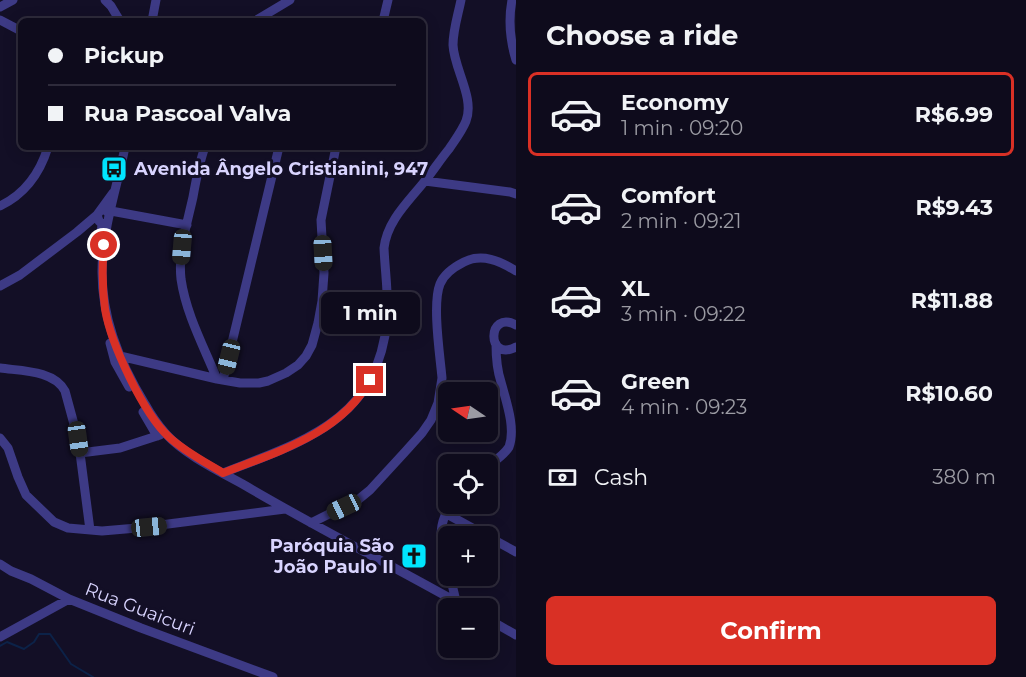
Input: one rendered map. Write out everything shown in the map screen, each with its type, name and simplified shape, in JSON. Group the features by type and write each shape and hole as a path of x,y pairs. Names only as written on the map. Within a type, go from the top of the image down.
{"street":[{"path":"0,7 13,0"},
{"path":"105,0 118,18"},
{"path":"153,18 156,0"},
{"path":"260,18 290,0"},
{"path":"384,18 388,0"},
{"path":"223,473 288,447 327,427 345,413 364,392 377,368 387,322 388,298 384,248 388,231 400,211 459,134 468,114 468,101 453,46 461,0"},
{"path":"512,0 510,29 516,60"},
{"path":"0,20 18,29"},
{"path":"0,206 22,192 30,183 41,166 47,150"},
{"path":"124,150 104,245 103,289 106,312 120,356 161,434"},
{"path":"204,150 180,264 186,302 220,380"},
{"path":"220,380 278,150"},
{"path":"120,356 240,383 268,381 298,365 312,345 322,301 324,273 321,220 335,150"},
{"path":"425,181 516,194"},
{"path":"0,286 20,275 97,215 116,189"},
{"path":"97,215 111,210 187,225"},
{"path":"97,215 102,224 96,263 100,303 115,362 161,434 285,509 450,598"},
{"path":"310,523 359,499 370,490 431,420 441,390 437,303 440,284 444,278 453,268 474,259 493,260 516,272"},
{"path":"498,458 508,449 513,436 513,427 500,380 493,335 499,324 507,322 516,325"},
{"path":"496,344 504,350 516,347"},
{"path":"0,368 50,377 59,381 65,391 78,439 90,531"},
{"path":"80,453 120,448 161,434"},
{"path":"0,438 23,489 33,503 59,525 90,531 161,525 285,509"},
{"path":"448,514 516,552"},
{"path":"0,564 69,599"},
{"name":"Rua Guaicuri","path":"0,637 69,599 273,677"},
{"path":"498,625 516,635"}],"waterway":[{"path":"0,646 7,642 24,649 34,642 39,634 50,634 71,664 93,677"}],"place":[{"name":"Avenida Ângelo Cristianini, 947","path":"114,169"},
{"name":"Paróquia São João Paulo II","path":"414,556"}],"route":[{"path":"104,245 102,271 106,312 120,356 138,392 155,420 171,439 223,473 288,447 327,427 345,413 364,392 370,380"}]}
